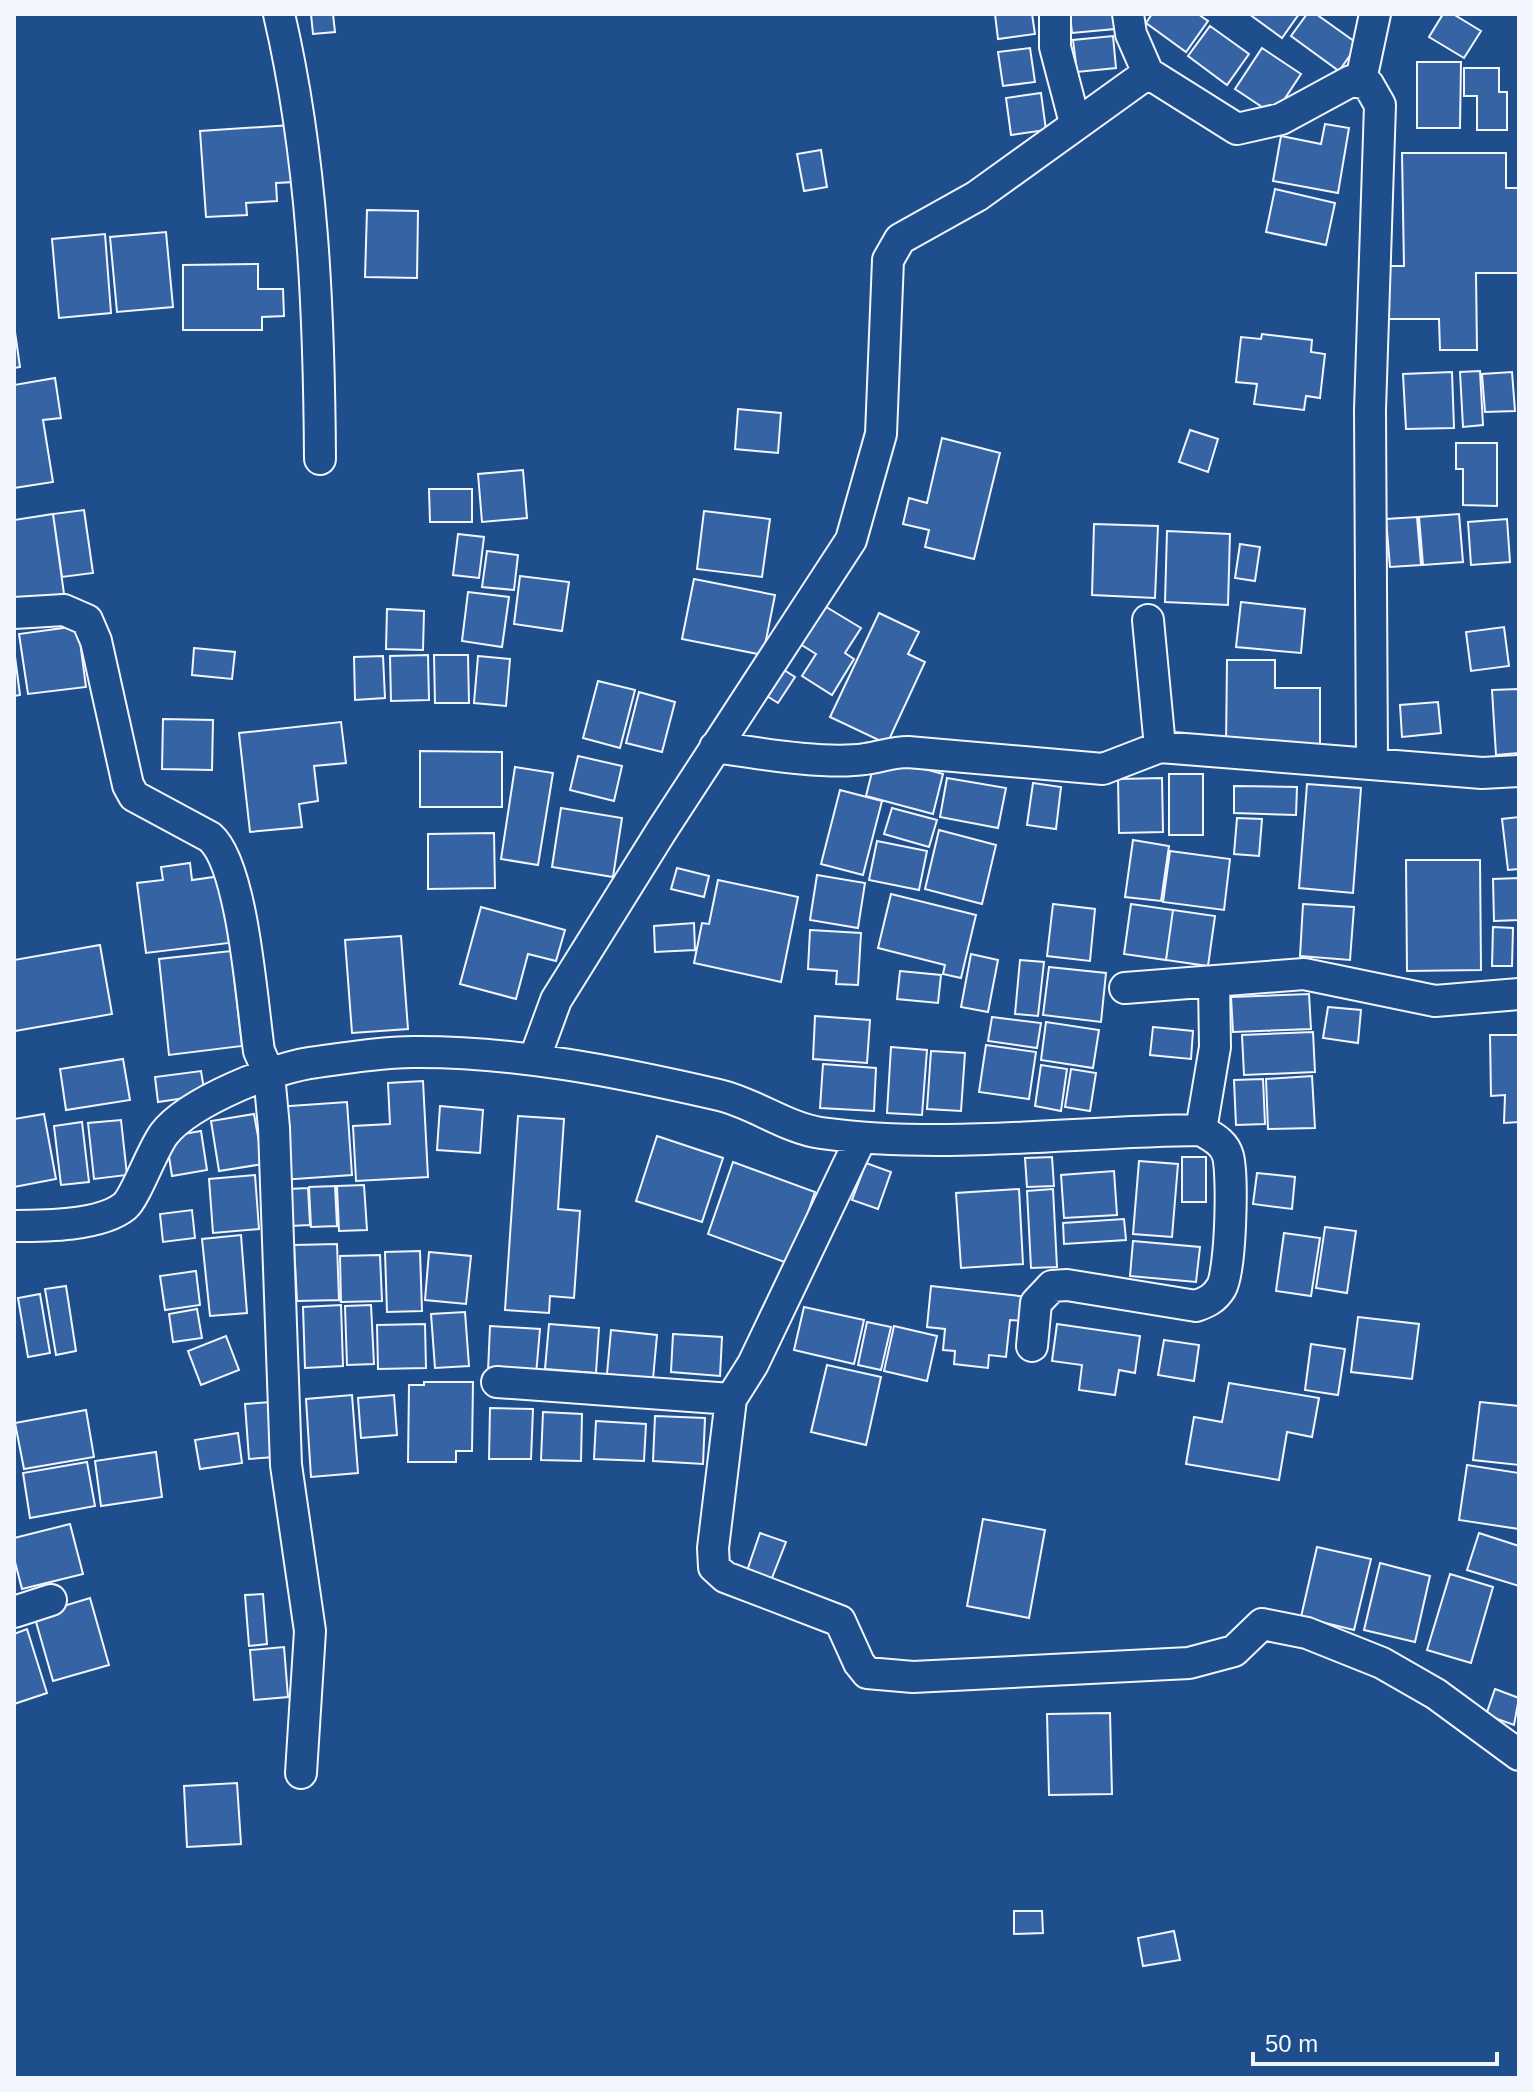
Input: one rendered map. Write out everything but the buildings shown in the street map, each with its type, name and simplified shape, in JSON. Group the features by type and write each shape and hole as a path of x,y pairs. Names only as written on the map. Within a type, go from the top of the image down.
{"street":[{"path":"279,14 303,140 319,341 320,459"},
{"path":"1055,14 1055,47 1075,123"},
{"path":"1128,14 1131,34 1148,73 1237,129 1281,119 1351,81 1361,80 1375,92 1380,105 1370,410 1372,762"},
{"path":"1361,80 1375,14"},
{"path":"534,1060 556,1000 715,747 851,540 881,434 888,260 893,247 900,239 977,196 1148,73"},
{"path":"14,613 64,610 87,620 96,641 128,785 134,796 220,846 233,881 259,1051 269,1074 286,1465 310,1631 301,1773"},
{"path":"1148,620 1160,747"},
{"path":"715,747 777,756 866,759 885,752 908,752 1103,769 1160,747 1482,773 1519,771"},
{"path":"1125,988 1304,974 1435,1001 1519,994"},
{"path":"1201,1130 1215,1047 1214,981"},
{"path":"14,1226 50,1226 108,1216 127,1205 164,1134 177,1121 269,1074 311,1062 411,1052 534,1060 723,1096 815,1132 861,1138 995,1140 1201,1130 1220,1141 1228,1155 1232,1206 1223,1285 1211,1301 1196,1306 1067,1285 1052,1286 1036,1303 1032,1346"},
{"path":"861,1138 753,1364 731,1399 713,1548 714,1567 725,1577 840,1621 859,1663 867,1673 913,1677 1189,1663 1226,1654 1254,1628 1270,1625 1307,1633 1382,1663 1436,1694 1519,1755"},
{"path":"497,1382 731,1399"},
{"path":"14,1612 51,1600"}]}
